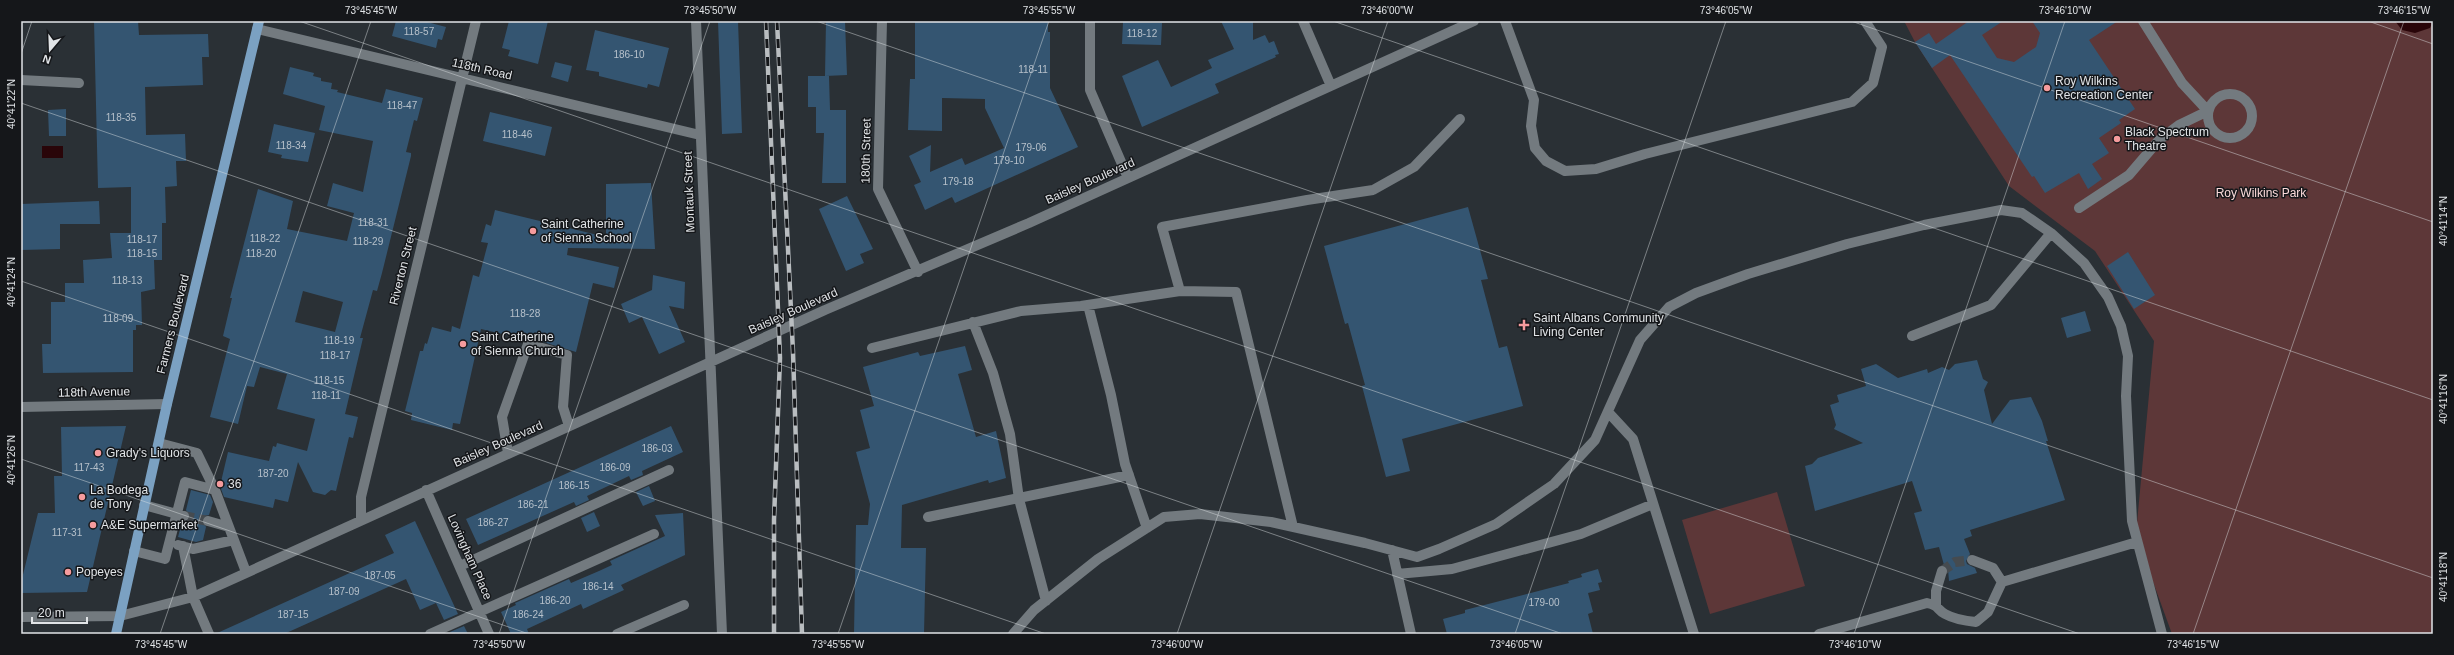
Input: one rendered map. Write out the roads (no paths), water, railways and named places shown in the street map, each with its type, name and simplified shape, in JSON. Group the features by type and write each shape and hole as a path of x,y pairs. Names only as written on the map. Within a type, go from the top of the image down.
{"main road":[{"name":"Farmers Boulevard","path":"116,634 167,404 258,25"}],"street":[{"name":"Riverton Street","path":"361,519 361,497 476,21"},
{"name":"Montauk Street","path":"696,21 709,362 712,383 722,634"},
{"name":"180th Street","path":"882,21 878,189 918,272"},
{"path":"1090,21 1090,90 1128,178"},
{"path":"1303,21 1332,86"},
{"name":"Baisley Boulevard","path":"21,617 120,616 193,597 361,519 709,362 825,310 918,272 1474,21"},
{"path":"1505,21 1534,100 1530,126 1535,148 1546,161 1565,171 1596,169 1645,154 1852,102 1873,83 1882,47 1865,21"},
{"path":"2079,208 2129,175 2159,140 2179,125 2208,111 2216,99 2229,94 2242,98 2251,110 2250,124 2241,136 2227,138 2220,136 2210,125 2208,111 2182,83 2143,21"},
{"name":"118th Road","path":"258,25 462,78 700,135"},
{"path":"21,80 79,83"},
{"path":"1180,291 1162,227 1307,200 1373,190 1414,167 1460,119"},
{"path":"1013,634 1046,601 1098,559 1164,516 1200,514 1272,522 1417,557 1496,524 1554,484 1595,440 1640,340 1669,307 1696,293 1748,274 1847,244 1924,225 2001,210 2022,213 2051,233 2084,263 2108,297 2121,326 2128,356 2126,396 2132,521 2162,634"},
{"path":"1912,336 1991,305 2051,233"},
{"path":"872,348 1021,311 1088,305 1180,291 1236,292 1293,527"},
{"path":"1088,305 1129,475 1147,528"},
{"path":"973,322 993,373 1010,434 1019,499 1046,601"},
{"path":"508,453 502,417 528,344 567,355 563,406 569,426"},
{"name":"118th Avenue","path":"21,407 167,404"},
{"path":"1608,412 1633,439 1694,634"},
{"path":"159,444 197,453 215,490 246,572"},
{"path":"460,566 669,470"},
{"path":"928,517 1129,475"},
{"path":"134,551 165,559 181,515 185,482 215,490"},
{"name":"Lovingham Place","path":"426,490 489,634"},
{"path":"1396,574 1452,569 1574,536 1653,504"},
{"path":"144,505 181,515"},
{"path":"208,521 229,526"},
{"path":"430,634 654,534"},
{"path":"170,543 193,549 234,540"},
{"path":"1819,634 1927,603 1936,605 1943,613 1963,621 1976,622 1988,612 2002,582 2137,542"},
{"path":"183,546 193,597 209,634"},
{"path":"1392,550 1396,574 1411,634"},
{"path":"1972,560 1992,568 2002,582"},
{"path":"1936,605 1936,591 1942,571"},
{"path":"617,634 684,605"}],"tunnel":[{"path":"184,516 208,521"},
{"path":"1942,571 1955,562 1972,560"}],"railway":[{"path":"766,21 780,358 774,520 774,634"},
{"path":"777,21 793,352 802,634"}],"place":[{"name":"Roy Wilkins Recreation Center","path":"2047,88"},
{"name":"Black Spectrum Theatre","path":"2117,139"},
{"name":"Saint Catherine of Sienna School","path":"533,231"},
{"name":"Saint Albans Community Living Center","path":"1524,325"},
{"name":"Saint Catherine of Sienna Church","path":"463,344"},
{"name":"Grady's Liquors","path":"98,453"},
{"name":"36","path":"220,484"},
{"name":"La Bodega de Tony","path":"82,497"},
{"name":"A&E Supermarket","path":"93,525"},
{"name":"Popeyes","path":"68,572"}],"park label":[{"name":"Roy Wilkins Park","path":"2261,193"}]}
